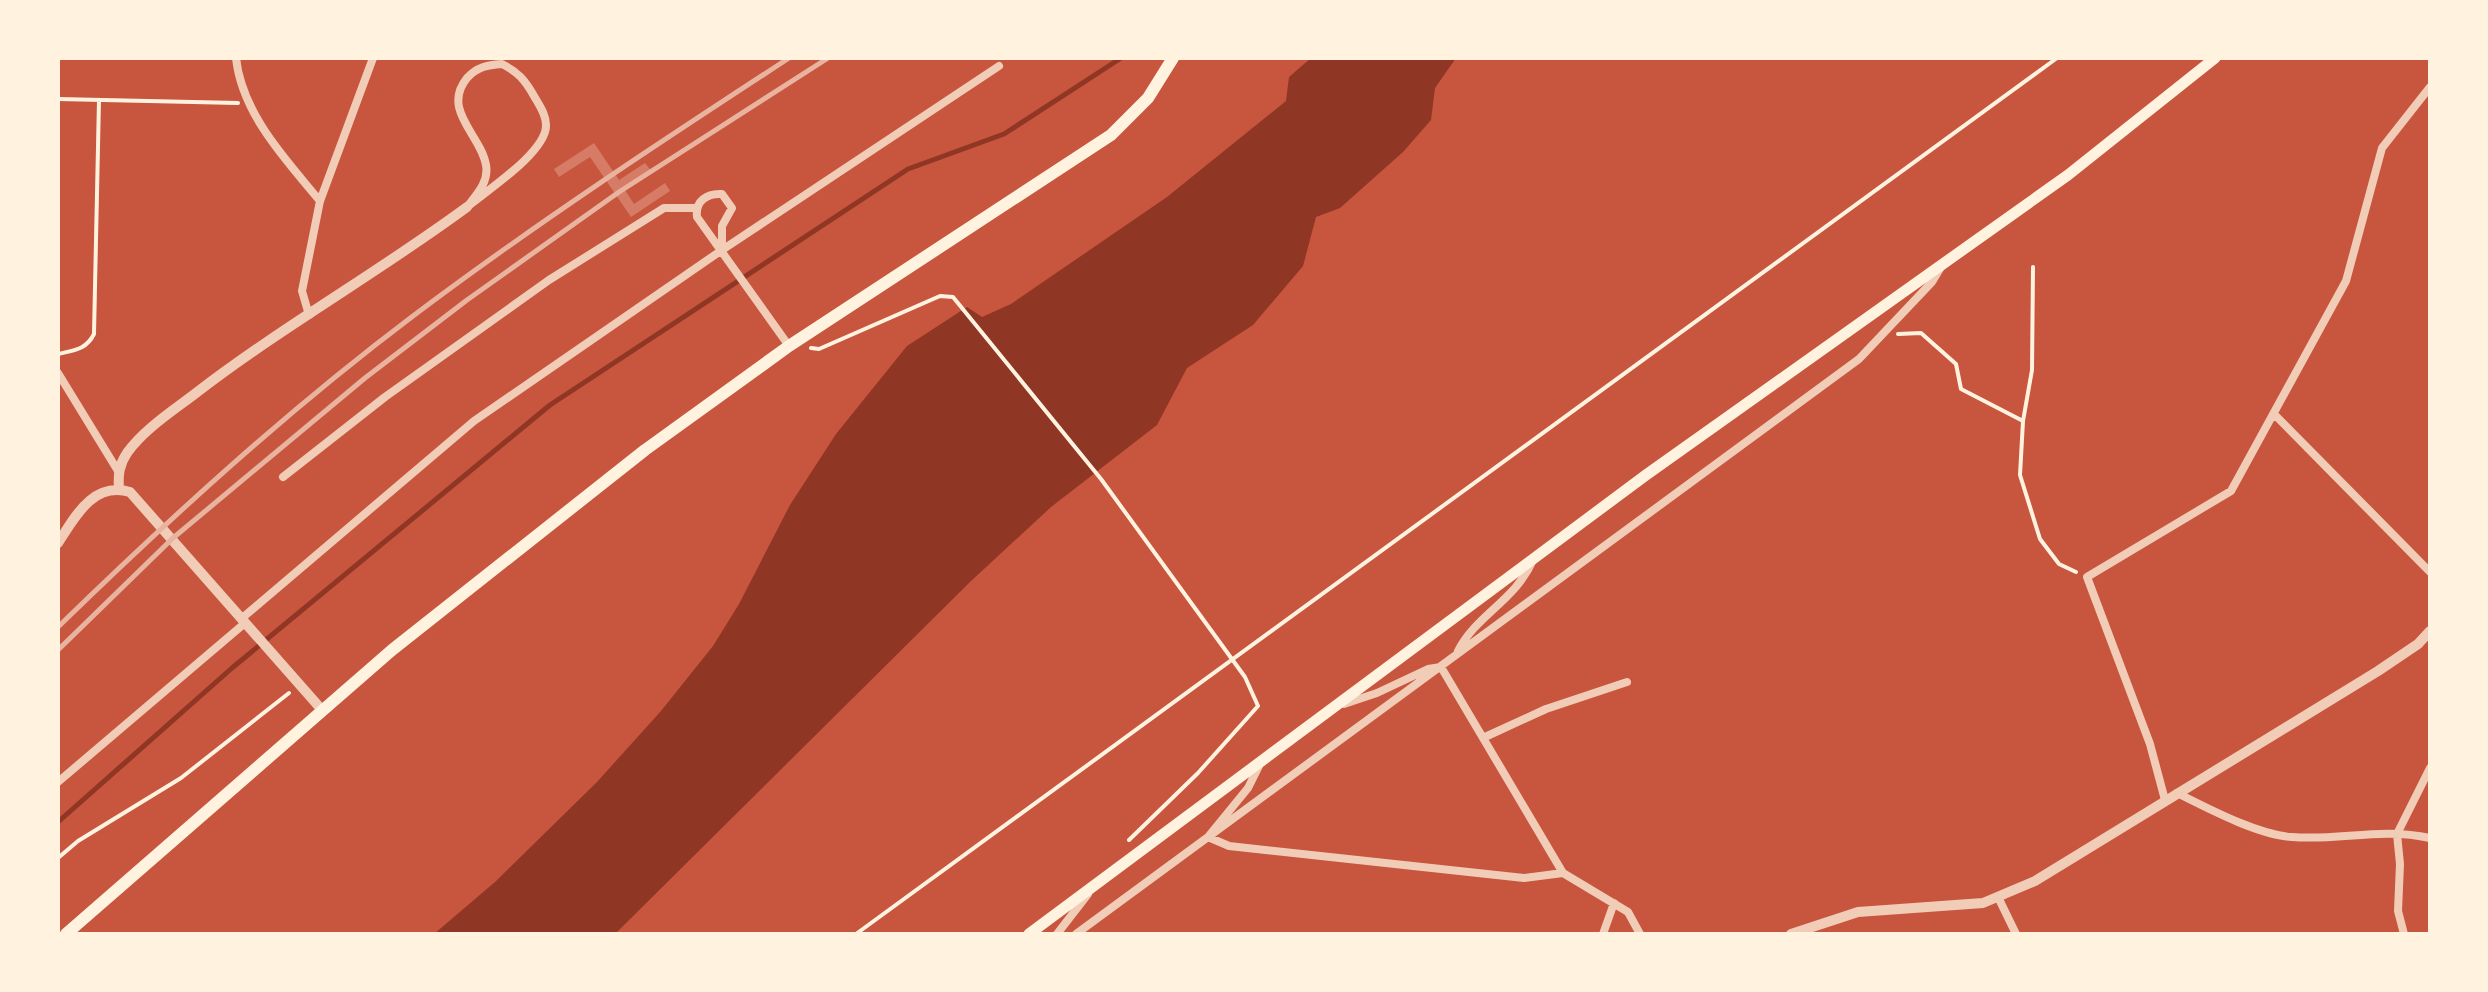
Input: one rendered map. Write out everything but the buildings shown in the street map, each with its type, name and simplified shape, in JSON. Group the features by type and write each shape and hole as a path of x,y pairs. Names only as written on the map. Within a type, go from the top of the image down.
{"highway":[{"path":"66,934 392,650 645,450 794,343 1110,134 1148,98 1173,58"}],"main road":[{"path":"1029,934 1533,560 2068,174 2215,58"}],"street":[{"path":"236,58 237,72 250,104 280,152 320,201"},
{"path":"309,316 302,291 320,201 373,58"},
{"path":"118,489 118,471 128,452 164,418 225,371 398,258 467,207 536,150 547,127 518,72 502,64 474,70 462,85 458,101 487,168 484,184 467,207"},
{"path":"58,782 474,421 999,66"},
{"path":"2165,800 2150,744 2087,577 2231,491 2346,280 2382,148 2430,87"},
{"path":"722,250 722,226 731,214 730,200 722,194 712,194 700,200 697,217 722,250 794,343"},
{"path":"283,477 385,397 549,280 664,208 696,208"},
{"path":"1076,934 1858,360 1932,282 1944,261"},
{"path":"58,373 118,471"},
{"path":"2275,415 2430,572"},
{"path":"58,543 93,497 118,489 130,492 322,710"},
{"path":"1456,656 1465,638 1516,591 1533,560"},
{"path":"1791,934 1858,912 1954,907 1999,899 2035,881 2378,671 2430,631"},
{"path":"1335,707 1441,667"},
{"path":"1441,667 1563,873 1628,912 1640,934"},
{"path":"1484,737 1546,709 1626,682"},
{"path":"1208,837 1248,788 1261,762"},
{"path":"2404,934 2398,910 2397,834 2430,768"},
{"path":"2177,793 2228,818 2289,838 2368,832 2430,838"},
{"path":"1208,837 1229,846 1524,878 1563,873"},
{"path":"1057,934 1090,890"},
{"path":"1999,899 2016,934"},
{"path":"1603,934 1614,903"}],"path":[{"path":"856,934 2057,58"},
{"path":"58,100 250,104"},
{"path":"58,354 90,344 94,334 99,100"},
{"path":"2033,268 2032,370 2023,421 2020,474 2040,540 2059,564 2087,577"},
{"path":"794,343 818,349 940,296 953,298 1101,479 1245,677 1258,706 1198,773 1130,839"},
{"path":"1882,335 1921,332 1956,364 1962,390 2023,421"},
{"path":"58,858 78,841 181,778 299,685"}],"shaded area":[{"path":"1311,58 1456,58 1435,88 1431,120 1403,152 1340,208 1316,217 1303,266 1253,325 1187,368 1157,425 1051,507 971,581 615,934 434,934 495,882 597,782 661,711 713,646 790,505 836,434 907,346 967,307 982,317 1011,304 1167,197 1286,101 1289,77"}],"waterway":[{"path":"58,822 232,668 550,405 908,169 1004,134 1121,58"}],"railway":[{"path":"58,627 231,466 366,352 552,216 789,58"},
{"path":"58,650 173,538 365,378 619,192 828,58"}]}
